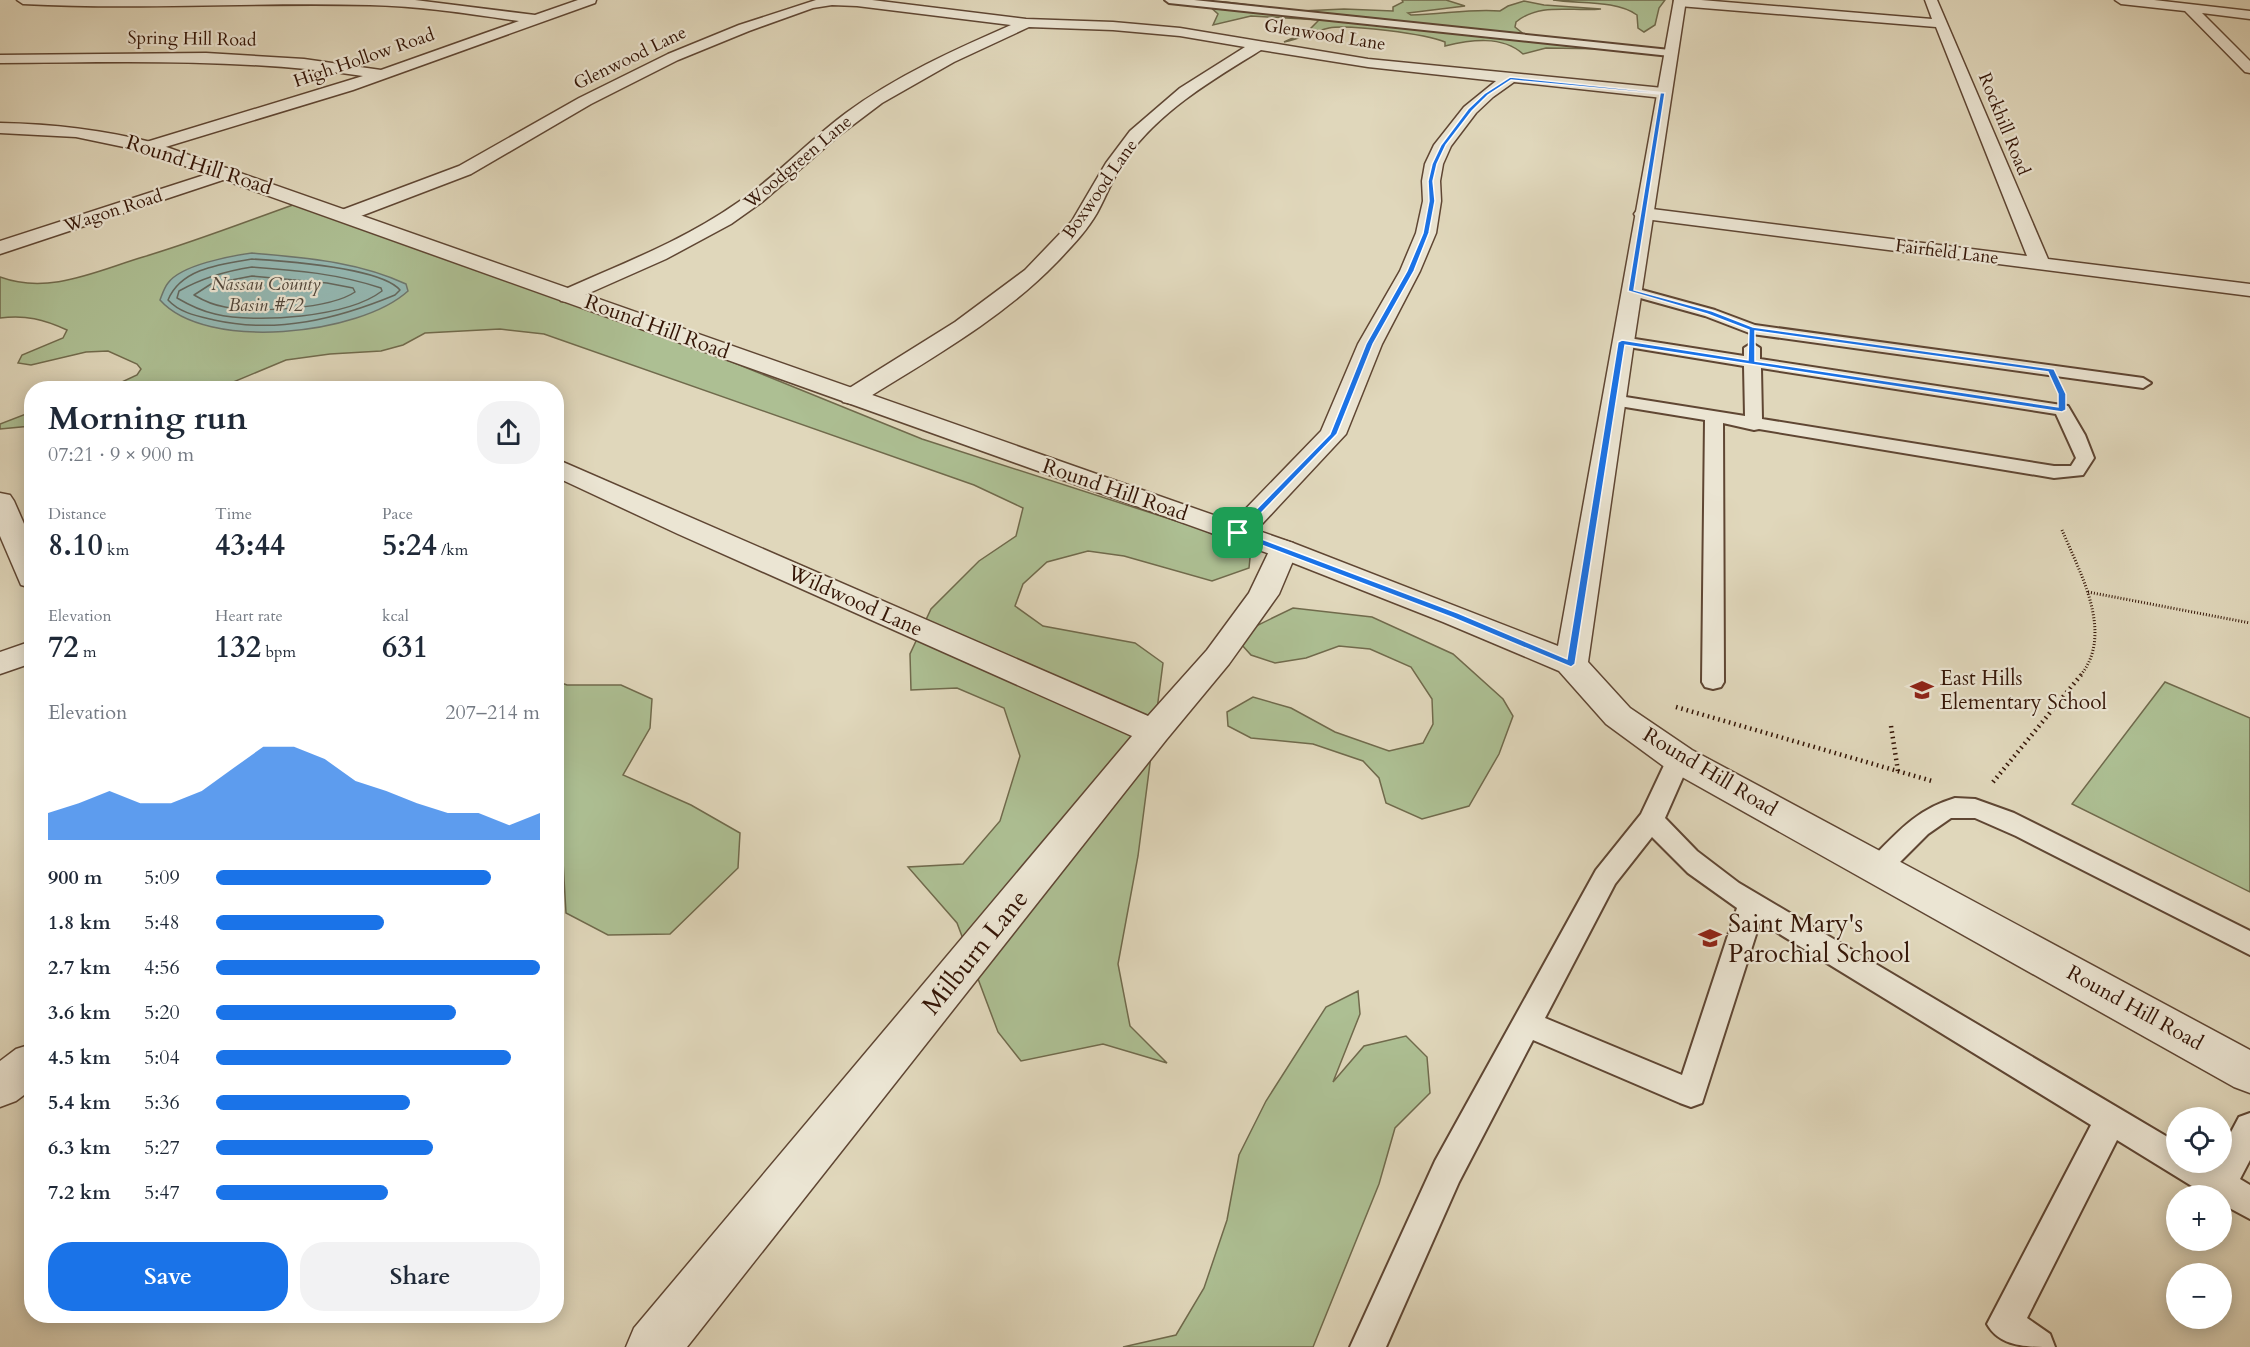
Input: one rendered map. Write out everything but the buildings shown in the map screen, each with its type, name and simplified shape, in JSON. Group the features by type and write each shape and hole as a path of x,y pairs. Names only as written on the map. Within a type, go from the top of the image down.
{"street":[{"path":"23,0 89,3 370,1 429,5 534,19"},
{"name":"High Hollow Road","path":"149,147 299,103 590,0"},
{"name":"Rockhill Road","path":"1932,0 2040,263"},
{"path":"2121,0 2250,15"},
{"path":"1571,664 1679,1 1942,24"},
{"name":"Glenwood Lane","path":"346,215 465,170 585,100 673,57 744,28 810,5 857,2 1026,23 1140,28 1260,44 1368,63 1663,93"},
{"path":"2189,8 2250,69"},
{"name":"Woodgreen Lane","path":"568,296 704,231 743,208 831,132 867,106 964,50 1026,23"},
{"name":"Boxwood Lane","path":"852,397 954,333 1027,280 1074,232 1120,155 1154,116 1194,84 1260,44"},
{"name":"Spring Hill Road","path":"0,59 206,57 304,63 381,74"},
{"path":"1238,533 1333,434 1370,344 1410,271 1426,233 1432,201 1432,172 1443,145 1470,110 1487,94 1510,78"},
{"name":"Round Hill Road","path":"0,128 74,130 121,139 226,173 1283,549 1454,615 1571,664 1618,716 1679,759 2250,1073"},
{"name":"Wagon Road","path":"0,248 226,173"},
{"name":"Fairfield Lane","path":"1644,214 2250,290"},
{"name":"Wildwood Lane","path":"564,471 688,528 1154,732"},
{"path":"0,501 22,525"},
{"name":"Milburn Lane","path":"653,1347 1154,732 1218,657 1264,594 1283,549"},
{"path":"0,664 24,654"},
{"path":"0,1087 24,1069"}],"lane":[{"path":"1169,0 1670,53"},
{"path":"1631,291 1710,313 1752,329 2058,390"},
{"path":"1752,329 1754,425"},
{"path":"1622,342 1752,362 2058,390 2143,383"},
{"path":"1613,400 1754,425 2054,472 2077,471 2085,458 2058,390"},
{"path":"1713,682 1714,418"},
{"path":"1368,1347 1447,1172 1605,878 1652,819 1679,759"},
{"path":"1878,868 1931,817 1948,808 1969,807 2025,829 2250,944"},
{"path":"1652,819 1671,844 1694,866 1752,904 2166,1153"},
{"path":"1527,1024 1691,1093 1752,904"},
{"path":"2037,1347 2005,1324 2111,1119"},
{"path":"2201,1173 2220,1185 2250,1127"},
{"path":"2232,1192 2250,1203"}],"path":[{"path":"1989,788 2090,664 2095,623 2088,592 2062,531"},
{"path":"2088,592 2250,623"},
{"path":"1676,707 1933,782"},
{"path":"1891,726 1898,771"}],"green space":[{"path":"1402,0 1446,0 1465,6 1408,13 1411,15 1478,10 1500,11 1524,1 1544,5 1601,9 1557,9 1535,12 1516,22 1515,27 1526,36 1610,49 1546,48 1523,54 1515,48 1496,42 1475,41 1445,46 1445,42 1422,36 1353,27 1329,28 1284,42 1308,31 1319,20 1251,16 1213,25 1218,14 1207,4 1225,2 1300,11 1344,9 1393,11 1393,7 1403,2"},
{"path":"1553,0 1665,0 1659,8 1655,25 1644,32 1638,28 1637,15 1628,10 1608,5"},
{"path":"304,201 569,296 922,439 1201,529 1241,547 1250,558 1249,568 1212,581 1124,556 1088,551 1047,562 1023,584 1015,606 1043,626 1135,643 1163,663 1138,856 1118,964 1130,1026 1167,1063 1103,1044 1021,1061 998,1032 957,923 908,867 963,864 1000,821 1020,756 1004,708 957,688 911,690 910,654 931,609 979,561 1016,536 1023,508 974,485 544,334 500,329 425,333 403,345 381,351 330,354 286,360 236,381 124,381 137,375 141,369 137,364 108,351 86,352 31,365 18,363 22,355 63,338 67,330 34,319 0,318 0,277 18,282 36,283 72,279 183,244"},
{"path":"24,415 24,427 0,429 0,424"},
{"path":"1293,608 1372,617 1453,654 1503,699 1513,716 1499,754 1469,806 1422,819 1386,803 1379,778 1363,761 1313,744 1251,738 1228,726 1227,712 1253,697 1291,708 1335,732 1389,751 1423,743 1433,724 1432,699 1411,667 1370,649 1339,646 1306,658 1275,663 1251,655 1241,644 1254,627"},
{"path":"2165,682 2250,718 2250,892 2072,804"},
{"path":"564,684 621,685 652,699 650,728 623,775 691,805 740,833 738,868 670,934 608,935 566,913"},
{"path":"1358,991 1360,1014 1333,1082 1364,1046 1406,1036 1427,1057 1430,1093 1395,1128 1379,1184 1313,1347 1123,1347 1176,1335 1204,1288 1227,1220 1239,1155 1266,1101 1326,1007"}],"water":[{"name":"Nassau County Basin #72","path":"252,253 350,265 406,284 408,291 385,306 355,318 321,327 283,332 246,332 211,327 182,316 160,300 168,283 184,271 207,262"}],"place":[{"name":"East Hills Elementary School","path":"1922,690"},
{"name":"Saint Mary's Parochial School","path":"1710,938"}],"route":[{"path":"1238,533 1326,444 1333,434 1370,344 1410,271 1426,233 1432,201 1431,181 1434,164 1443,145 1470,110 1487,94 1510,78 1663,93 1631,291 1710,313 1752,329 1752,353 1752,362 2062,410 2062,394 2051,371 1752,329 1752,362 1622,342 1571,664 1454,615 1238,533"}]}
